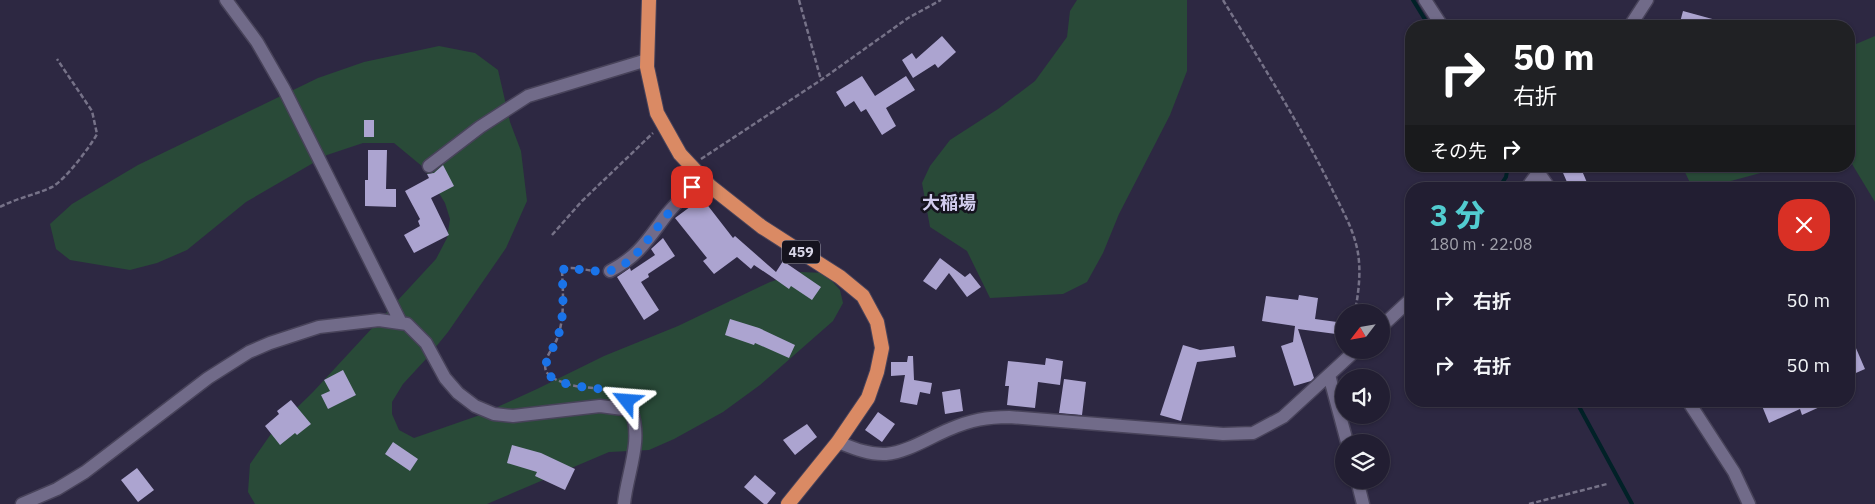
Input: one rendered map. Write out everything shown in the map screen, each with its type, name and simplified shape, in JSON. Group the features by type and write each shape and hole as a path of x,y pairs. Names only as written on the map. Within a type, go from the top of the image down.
{"highway":[{"name":"459","path":"649,0 647,66 657,113 680,154 710,186 762,227 840,276 863,296 877,322 882,348 877,372 868,398 838,442 788,504"}],"street":[{"path":"226,0 257,42 284,89 401,323"},
{"path":"1425,0 1438,20"},
{"path":"1634,20 1647,0"},
{"path":"429,166 480,127 528,96 647,60"},
{"path":"610,271 626,263 640,250 681,197 702,177"},
{"path":"1390,319 1405,305"},
{"path":"22,504 57,489 85,472 208,378 249,352 319,327 379,320 407,324 426,343 445,378 458,393 475,406 494,414 513,416 600,406 631,410 635,420 636,442 624,504"},
{"path":"838,442 868,453 887,454 906,448 951,428 986,417 1010,417 1223,434 1253,433 1283,417 1346,359"},
{"path":"1329,375 1345,434"},
{"path":"1692,407 1734,472 1749,504"},
{"path":"1359,489 1363,504"}],"path":[{"path":"799,0 821,80"},
{"path":"691,166 821,80 908,18 941,0"},
{"path":"1223,0 1282,96 1316,156 1342,210 1356,244 1359,269 1359,290 1356,304"},
{"path":"0,207 14,199 60,183 98,134 92,112 57,59"},
{"path":"552,235 582,201 663,124"},
{"path":"610,271 586,271 569,267 562,270 562,319 557,339 546,358 546,371 550,377 564,384 609,390 625,399 631,410"},
{"path":"1529,504 1607,484"}],"green space":[{"path":"1077,0 1187,0 1187,71 1170,115 1119,214 1103,253 1087,282 1063,294 990,298 967,251 930,227 922,183 930,166 950,140 998,109 1035,81 1067,37 1070,11"},
{"path":"1875,36 1875,202 1855,169 1855,44"},
{"path":"439,46 475,53 498,70 510,122 521,151 527,201 506,248 448,332 403,384 392,402 392,414 399,430 414,438 480,415 604,356 678,326 770,282 801,272 825,273 840,290 843,303 833,321 760,385 723,412 674,439 649,450 609,452 487,504 255,504 248,492 250,464 273,431 313,392 436,259 447,238 450,219 445,203 423,167 394,143 363,143 327,155 246,202 187,250 157,263 130,270 70,260 56,249 50,224 72,204 138,165 318,78 364,62"},
{"path":"1685,172 1765,172 1727,182 1690,182"}],"building":[{"path":"1683,11 1716,20 1681,20"},
{"path":"942,36 956,52 938,68 935,64 913,78 902,60 912,53 916,59"},
{"path":"862,76 875,96 906,76 915,90 886,108 896,126 882,135 866,109 861,112 854,101 845,107 836,92"},
{"path":"364,120 374,120 374,137 364,137"},
{"path":"368,150 387,150 386,189 396,189 396,207 365,206 365,180 368,180"},
{"path":"443,165 454,186 431,198 449,235 414,253 404,235 420,226 418,221 420,219 405,191 429,178 427,174 434,173"},
{"path":"1563,172 1583,172 1587,182 1567,182"},
{"path":"702,198 733,238 735,236 776,272 783,261 821,287 812,300 791,286 789,289 754,265 751,269 737,257 714,274 703,261 707,258 675,218"},
{"path":"663,238 675,256 648,274 649,277 641,282 659,310 644,320 617,277 630,268 631,271 655,255 651,249"},
{"path":"940,258 965,277 970,273 981,287 967,297 949,273 936,290 923,281"},
{"path":"1299,295 1318,298 1315,319 1335,322 1335,334 1298,329 1314,378 1311,381 1294,386 1281,346 1293,342 1295,326 1262,321 1266,296 1298,300"},
{"path":"730,319 759,328 795,345 789,358 755,343 754,345 725,335"},
{"path":"1183,345 1200,350 1234,346 1236,357 1197,362 1181,421 1160,415"},
{"path":"1855,346 1865,369 1855,373"},
{"path":"908,356 913,356 914,380 932,383 930,394 920,392 917,405 900,402 905,375 891,376 891,362 907,362"},
{"path":"1046,358 1063,361 1060,385 1038,382 1035,408 1007,405 1009,386 1005,386 1008,361 1045,365"},
{"path":"343,370 356,395 328,409 321,395 330,391 324,380"},
{"path":"1064,379 1086,382 1082,415 1059,413"},
{"path":"960,389 963,411 945,414 942,392"},
{"path":"291,400 311,424 297,435 295,433 280,445 265,426 279,414 277,411"},
{"path":"1762,407 1820,407 1802,415 1800,409 1769,423"},
{"path":"878,412 895,424 882,442 865,430"},
{"path":"807,424 817,437 795,455 783,440"},
{"path":"393,442 418,459 410,471 385,454"},
{"path":"512,445 541,453 575,469 565,490 535,476 537,472 507,463"},
{"path":"137,468 154,490 138,502 121,480"},
{"path":"755,475 776,493 767,504 764,504 744,487"}],"waterway":[{"path":"1413,0 1425,20"},
{"path":"1503,182 1507,172"},
{"path":"1579,407 1632,504"}],"district":[{"name":"大稲場","path":"949,202"}],"route":[{"path":"627,401 609,390 564,384 550,377 546,371 546,358 557,339 562,319 562,270 569,267 586,271 610,271 626,263 640,250 681,197 692,187"}]}
